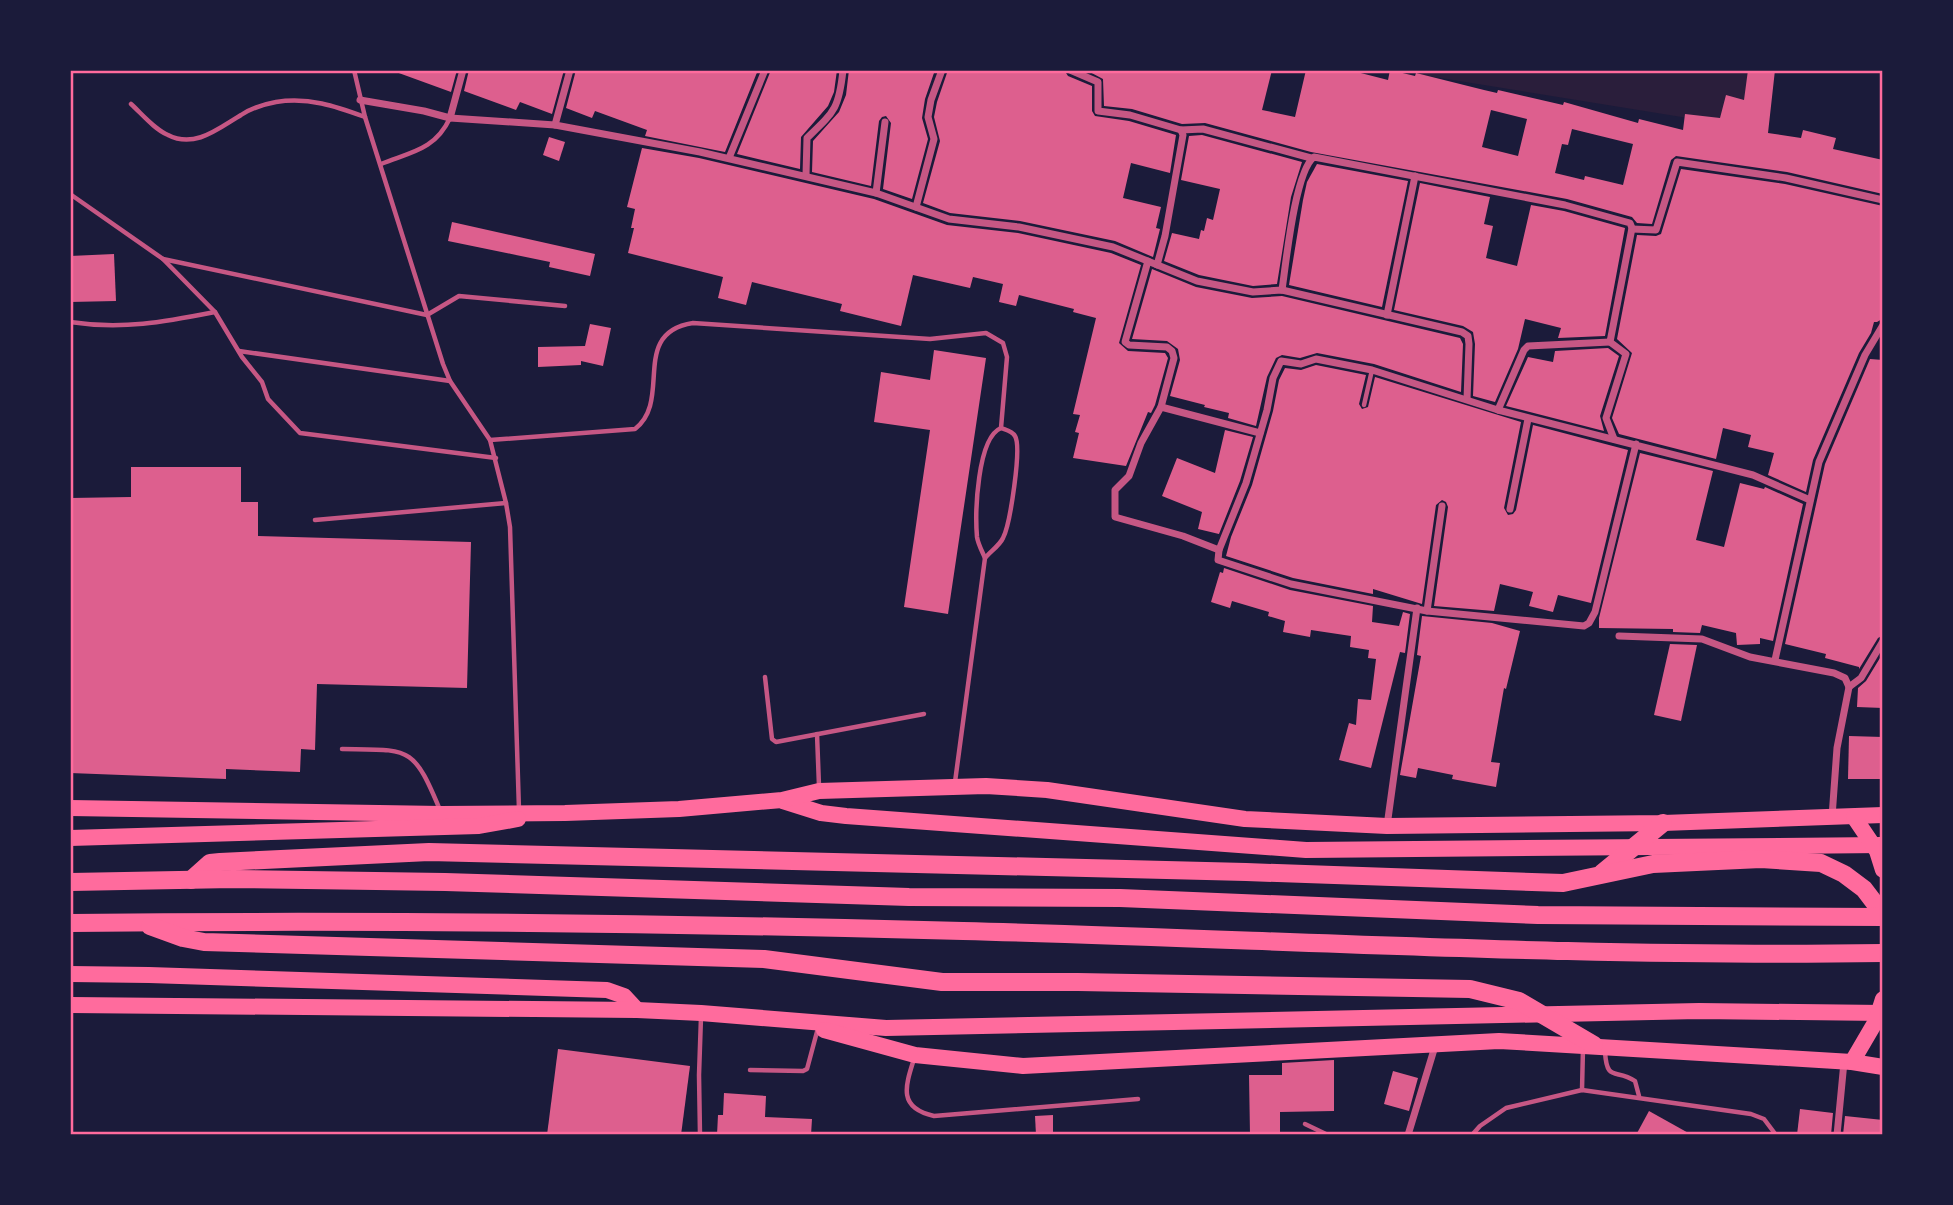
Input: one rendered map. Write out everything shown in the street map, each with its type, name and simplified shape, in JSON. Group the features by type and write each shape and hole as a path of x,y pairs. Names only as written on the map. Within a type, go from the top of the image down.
{"highway":[{"path":"1600,876 1662,823"},
{"path":"191,880 210,863 429,852 1232,872 1527,883 1563,883 1653,864 1761,859 1821,863 1844,874 1864,889 1883,915"},
{"path":"70,882 445,882 909,897 1120,898 1538,915 1883,915"},
{"path":"70,923 748,926 1741,956 1883,953"},
{"path":"140,923 183,938 204,942 764,959 942,982 1470,989 1519,1001 1594,1045"}],"main road":[{"path":"70,808 441,814 679,809 782,800 819,791 955,786 1023,787 1245,819 1387,826 1662,823 1883,815"},
{"path":"782,800 821,813 1306,850 1883,845"},
{"path":"70,838 479,826 518,820 525,812"},
{"path":"1854,817 1877,851 1883,870"},
{"path":"70,974 607,990 624,996 633,1005"},
{"path":"1848,1061 1876,1021 1883,999"},
{"path":"70,1005 633,1005 886,1028 989,1028 1699,1011 1883,1013"},
{"path":"800,1022 915,1055 1023,1066 1499,1041 1848,1061 1883,1067"}],"street":[{"path":"450,118 463,70"},
{"path":"555,125 570,70"},
{"path":"729,158 765,70"},
{"path":"806,175 807,138 835,110 840,97 843,70"},
{"path":"916,207 934,139 928,117 931,100 942,70"},
{"path":"1070,70 1098,82 1098,111 1130,116 1181,130 1203,129 1311,158 1565,205 1629,223 1632,229 1610,342"},
{"path":"360,100 450,118 555,125 729,158 876,192 948,219 1019,227 1112,247 1198,281 1253,292 1282,290 1462,332 1468,336 1467,399"},
{"path":"876,192 885,122"},
{"path":"1157,265 1165,236 1183,135 1181,130"},
{"path":"1282,290 1294,208 1311,158"},
{"path":"1632,229 1656,230 1677,162 1786,178 1883,200"},
{"path":"1387,315 1415,176"},
{"path":"1148,261 1125,342 1129,345 1167,347 1174,358 1160,407 1141,443 1129,476 1115,490 1114,514 1115,517 1184,536 1219,550"},
{"path":"1775,660 1819,462 1865,355 1883,325"},
{"path":"1498,410 1528,346 1610,342 1626,354 1606,418 1614,439"},
{"path":"1636,444 1595,612 1584,626 1427,611 1291,584 1218,560 1219,550 1246,483 1279,361 1301,364 1316,359 1372,370 1528,419 1636,444 1753,475 1810,500"},
{"path":"1160,407 1261,433"},
{"path":"1510,509 1528,419"},
{"path":"1427,611 1442,506"},
{"path":"1387,826 1417,608"},
{"path":"1619,636 1702,639 1750,657 1834,673 1845,678 1849,687 1837,748 1832,818"},
{"path":"1849,687 1861,678 1883,642"},
{"path":"1408,1135 1436,1043"},
{"path":"1837,1135 1848,1061"}],"lane":[{"path":"354,70 365,117 450,381 490,440 496,458 510,527 525,812"},
{"path":"131,104 167,135 188,140 222,129 243,113 274,103 293,101 329,104 365,117"},
{"path":"381,164 430,145 443,133 450,118"},
{"path":"70,194 163,259 215,312 262,382 268,399 300,433 496,458"},
{"path":"163,259 427,315 459,296 565,306"},
{"path":"70,322 91,325 151,325 215,312"},
{"path":"490,440 635,429 646,416 651,400 656,353 667,332 678,325 693,323 929,340 986,333 1003,343 1007,357 1001,428 990,437 979,480 977,540 985,558 955,786"},
{"path":"239,351 450,381"},
{"path":"1364,405 1372,370"},
{"path":"985,558 1003,538 1016,476 1018,450 1015,436 1009,430 1001,428"},
{"path":"314,520 506,503"},
{"path":"765,677 772,738 776,742 925,715"},
{"path":"817,734 819,791"},
{"path":"342,750 392,750 405,753 424,772 441,814"},
{"path":"700,1135 701,1013"},
{"path":"750,1070 807,1069 818,1028"},
{"path":"1582,1090 1594,1045"},
{"path":"1594,1045 1613,1075 1630,1077 1635,1081 1639,1096"},
{"path":"915,1055 906,1084 907,1098 918,1112 934,1116 1138,1099"},
{"path":"1472,1135 1479,1126 1506,1108 1582,1090 1751,1114 1764,1119 1776,1135"},
{"path":"1305,1124 1328,1135"}],"shaded area":[{"path":"1391,70 1767,70 1756,129"}],"building":[{"path":"396,70 457,70 451,92"},
{"path":"469,70 564,70 552,114 520,102 516,110 464,91"},
{"path":"576,70 758,70 725,152 645,136 647,130 595,111 592,118 566,108"},
{"path":"771,70 837,70 834,92 828,106 801,137 800,169 737,154"},
{"path":"849,70 935,70 922,118 928,139 912,199 883,189 891,123 886,116 879,121 871,186 812,172 813,141 839,112 846,95"},
{"path":"948,70 1064,70 1068,76 1092,86 1092,111 1095,116 1129,121 1176,135 1170,173 1131,163 1123,198 1161,207 1156,228 1160,229 1153,257 1115,241 1020,221 950,213 923,203 940,141 934,117"},
{"path":"1086,70 1272,70 1262,110 1295,117 1306,70 1349,70 1388,80 1390,70 1415,76 1416,73 1497,93 1498,90 1563,105 1564,102 1638,123 1639,119 1683,130 1685,114 1720,118 1726,95 1744,100 1748,70 1775,70 1768,133 1801,138 1803,130 1836,138 1833,149 1883,160 1883,194 1787,172 1676,156 1671,160 1652,224 1637,223 1632,217 1567,199 1311,152 1205,123 1182,124 1132,109 1104,106 1103,79","holes":["1491,110 1527,119 1518,156 1482,147","1572,129 1633,144 1623,185 1585,176 1584,180 1555,173 1562,144 1568,145"]},
{"path":"1202,135 1302,162 1291,197 1277,284 1253,286 1199,275 1164,261 1172,233 1199,239 1207,218 1213,220 1220,189 1181,180 1189,136"},
{"path":"549,137 565,142 559,161 543,155"},
{"path":"642,148 699,158 874,199 947,225 1018,233 1111,253 1141,265 1119,343 1128,351 1165,353 1168,358 1155,405 1151,413 1148,412 1126,466 1073,458 1079,433 1075,432 1080,415 1073,414 1096,318 1073,312 1074,309 1019,295 1016,306 999,302 1003,284 973,277 970,288 913,275 901,326 840,311 842,304 752,282 746,305 718,298 723,277 628,253 635,209 627,207"},
{"path":"1317,164 1408,181 1382,307 1289,285 1307,182"},
{"path":"1681,169 1785,184 1883,206 1882,319 1874,322 1859,353 1813,460 1806,492 1768,475 1774,453 1748,447 1751,435 1723,428 1716,459 1619,434 1612,418 1632,353 1617,339 1637,235 1661,234"},
{"path":"1420,183 1490,197 1484,224 1493,226 1486,258 1517,266 1531,205 1625,228 1605,336 1558,338 1561,328 1525,319 1518,349 1495,402 1473,396 1473,332 1463,326 1394,310"},
{"path":"452,222 595,254 590,276 549,267 550,262 448,241"},
{"path":"114,254 116,301 70,302 70,256"},
{"path":"1152,269 1196,287 1252,298 1282,296 1460,338 1463,344 1461,392 1374,364 1317,353 1300,358 1282,355 1276,358 1267,377 1256,426 1228,418 1229,413 1170,396 1180,360 1178,349 1167,341 1132,339"},
{"path":"590,324 611,328 603,366 581,361 581,365 538,367 538,347 585,346"},
{"path":"1608,348 1619,356 1600,416 1604,431 1506,406 1528,357 1553,362 1555,351"},
{"path":"934,350 986,358 948,614 904,607 930,430 874,422 881,372 930,380"},
{"path":"1870,359 1883,360 1883,635 1878,638 1859,669 1825,658 1826,654 1785,644 1825,464"},
{"path":"1316,365 1366,375 1359,404 1362,409 1368,407 1375,377 1521,422 1504,508 1508,515 1516,510 1533,425 1628,450 1591,603 1558,595 1553,612 1529,606 1533,592 1500,584 1494,611 1434,606 1448,507 1442,500 1436,505 1422,604 1373,589 1373,594 1293,578 1226,556 1252,485 1279,380 1285,368 1301,370"},
{"path":"1225,430 1253,437 1240,481 1219,534 1198,529 1202,512 1162,496 1177,458 1215,473"},
{"path":"1640,453 1713,471 1696,540 1724,547 1740,483 1764,489 1765,487 1803,504 1773,641 1760,638 1760,644 1737,645 1736,633 1702,625 1700,633 1673,632 1673,629 1599,628 1599,618"},
{"path":"131,467 241,467 241,502 258,502 258,536 471,542 467,688 317,684 315,750 301,749 300,772 226,769 226,779 70,773 70,498 131,497"},
{"path":"1224,568 1290,590 1373,606 1372,622 1399,626 1403,612 1410,614 1405,653 1400,652 1371,768 1339,760 1349,723 1356,725 1358,699 1371,700 1376,659 1368,658 1369,650 1350,647 1351,636 1311,630 1310,637 1283,632 1285,621 1268,616 1269,612 1232,601 1230,608 1211,602 1220,572 1223,573"},
{"path":"1422,616 1492,623 1520,631 1506,689 1504,688 1491,762 1500,763 1496,787 1452,779 1453,775 1418,768 1416,778 1400,775 1421,656 1417,655"},
{"path":"1670,644 1697,645 1681,721 1654,715"},
{"path":"1883,653 1883,708 1857,707 1858,688 1866,681"},
{"path":"1849,736 1883,737 1883,779 1848,779"},
{"path":"558,1049 690,1066 681,1135 547,1135"},
{"path":"1334,1060 1334,1111 1280,1112 1280,1135 1250,1135 1249,1075 1282,1075 1282,1063"},
{"path":"1393,1071 1418,1078 1409,1111 1384,1104"},
{"path":"724,1093 766,1096 765,1117 812,1119 811,1135 717,1135 718,1115 723,1115"},
{"path":"1800,1109 1833,1113 1831,1135 1797,1135"},
{"path":"1649,1111 1692,1135 1636,1135"},
{"path":"1053,1115 1053,1135 1036,1135 1035,1116"},
{"path":"1845,1116 1883,1120 1883,1135 1843,1135"}]}
